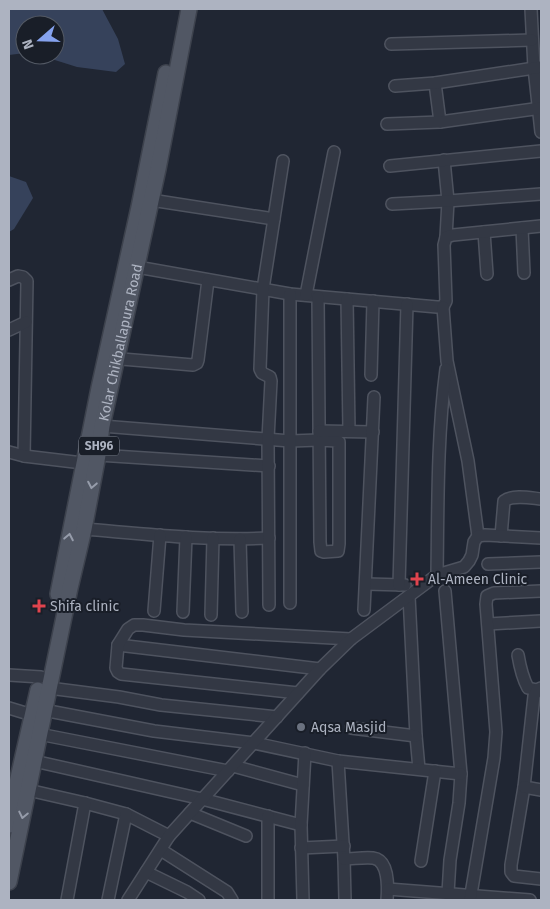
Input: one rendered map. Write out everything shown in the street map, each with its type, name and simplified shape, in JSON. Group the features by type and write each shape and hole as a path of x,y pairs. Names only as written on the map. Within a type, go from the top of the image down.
{"main road":[{"name":"Kolar Chikballapura Road","path":"45,682 93,461 139,207 179,9"},
{"name":"Kolar Chikballapura Road","path":"9,825 14,776 37,711 84,528 93,461 102,426 112,358 137,267 189,9"},
{"name":"Kolar Chikballapura Road","path":"9,882 11,863 40,734 37,711"}],"street":[{"path":"531,9 537,26 532,40 538,68 541,132"},
{"path":"391,44 532,40"},
{"path":"396,86 435,83 538,68"},
{"path":"435,83 440,122"},
{"path":"387,124 440,122 540,108"},
{"path":"390,166 541,151"},
{"path":"306,295 334,152"},
{"path":"444,160 448,201 444,245 446,301 443,307 447,361 468,461 478,536"},
{"path":"270,605 268,439 271,380 260,369 263,289 283,162"},
{"path":"392,204 541,194"},
{"path":"151,200 274,219"},
{"path":"446,237 541,226"},
{"path":"522,228 524,273"},
{"path":"484,232 487,274"},
{"path":"137,267 290,294 443,307"},
{"path":"9,280 18,276 24,277 27,281 24,456"},
{"path":"112,358 193,365 197,363 208,280"},
{"path":"290,294 290,603"},
{"path":"318,296 319,435 320,542 322,551 336,552 338,551 339,544 339,442 319,435"},
{"path":"347,299 349,431"},
{"path":"371,375 373,301"},
{"path":"399,585 407,304"},
{"path":"9,330 26,322"},
{"path":"436,575 442,407 447,361"},
{"path":"364,610 374,397"},
{"path":"102,426 290,441 349,431 373,432"},
{"path":"9,452 24,456 93,461 269,466"},
{"path":"501,536 504,501 513,497 541,499"},
{"path":"84,528 186,537 269,538"},
{"path":"131,899 169,836 320,669 351,639 436,575 464,567 472,555 474,542 478,536 485,534 541,538"},
{"path":"154,611 160,535"},
{"path":"183,612 186,537"},
{"path":"211,615 213,538"},
{"path":"240,539 242,612"},
{"path":"488,564 541,562"},
{"path":"366,584 422,586"},
{"path":"445,591 461,774 459,803 450,860 448,894"},
{"path":"471,898 494,758 496,732 486,604 487,596 494,593 541,591"},
{"path":"409,596 419,769"},
{"path":"488,624 541,621"},
{"path":"298,693 121,674 116,668 118,645 128,629 134,625 184,630 351,639"},
{"path":"118,645 320,669"},
{"path":"518,655 521,672 528,688 539,689"},
{"path":"9,675 162,705 277,717"},
{"path":"539,689 534,696 524,787 511,872 514,876 541,879"},
{"path":"9,708 154,731 254,743 338,760 461,774"},
{"path":"351,728 416,736"},
{"path":"40,734 231,768 303,785"},
{"path":"303,900 300,825 305,754"},
{"path":"34,760 202,799 300,825"},
{"path":"338,760 344,846 345,900"},
{"path":"421,861 435,771"},
{"path":"524,787 541,790"},
{"path":"28,790 126,814 169,836"},
{"path":"67,900 86,803"},
{"path":"190,813 246,836"},
{"path":"108,900 126,814"},
{"path":"268,816 268,900"},
{"path":"301,848 344,846"},
{"path":"160,850 227,892 232,900"},
{"path":"344,859 374,858 381,862 385,868 387,895 448,894 471,898 530,900"},
{"path":"146,872 199,900"}],"water":[{"path":"9,9 102,9 118,39 125,64 116,72 77,67 65,63 65,15 15,15 15,54 9,55"},
{"path":"9,176 26,182 33,198 14,229 9,232"}],"place":[{"name":"Al-Ameen Clinic","path":"417,579"},
{"name":"Shifa clinic","path":"39,606"},
{"name":"Aqsa Masjid","path":"301,727"}]}
